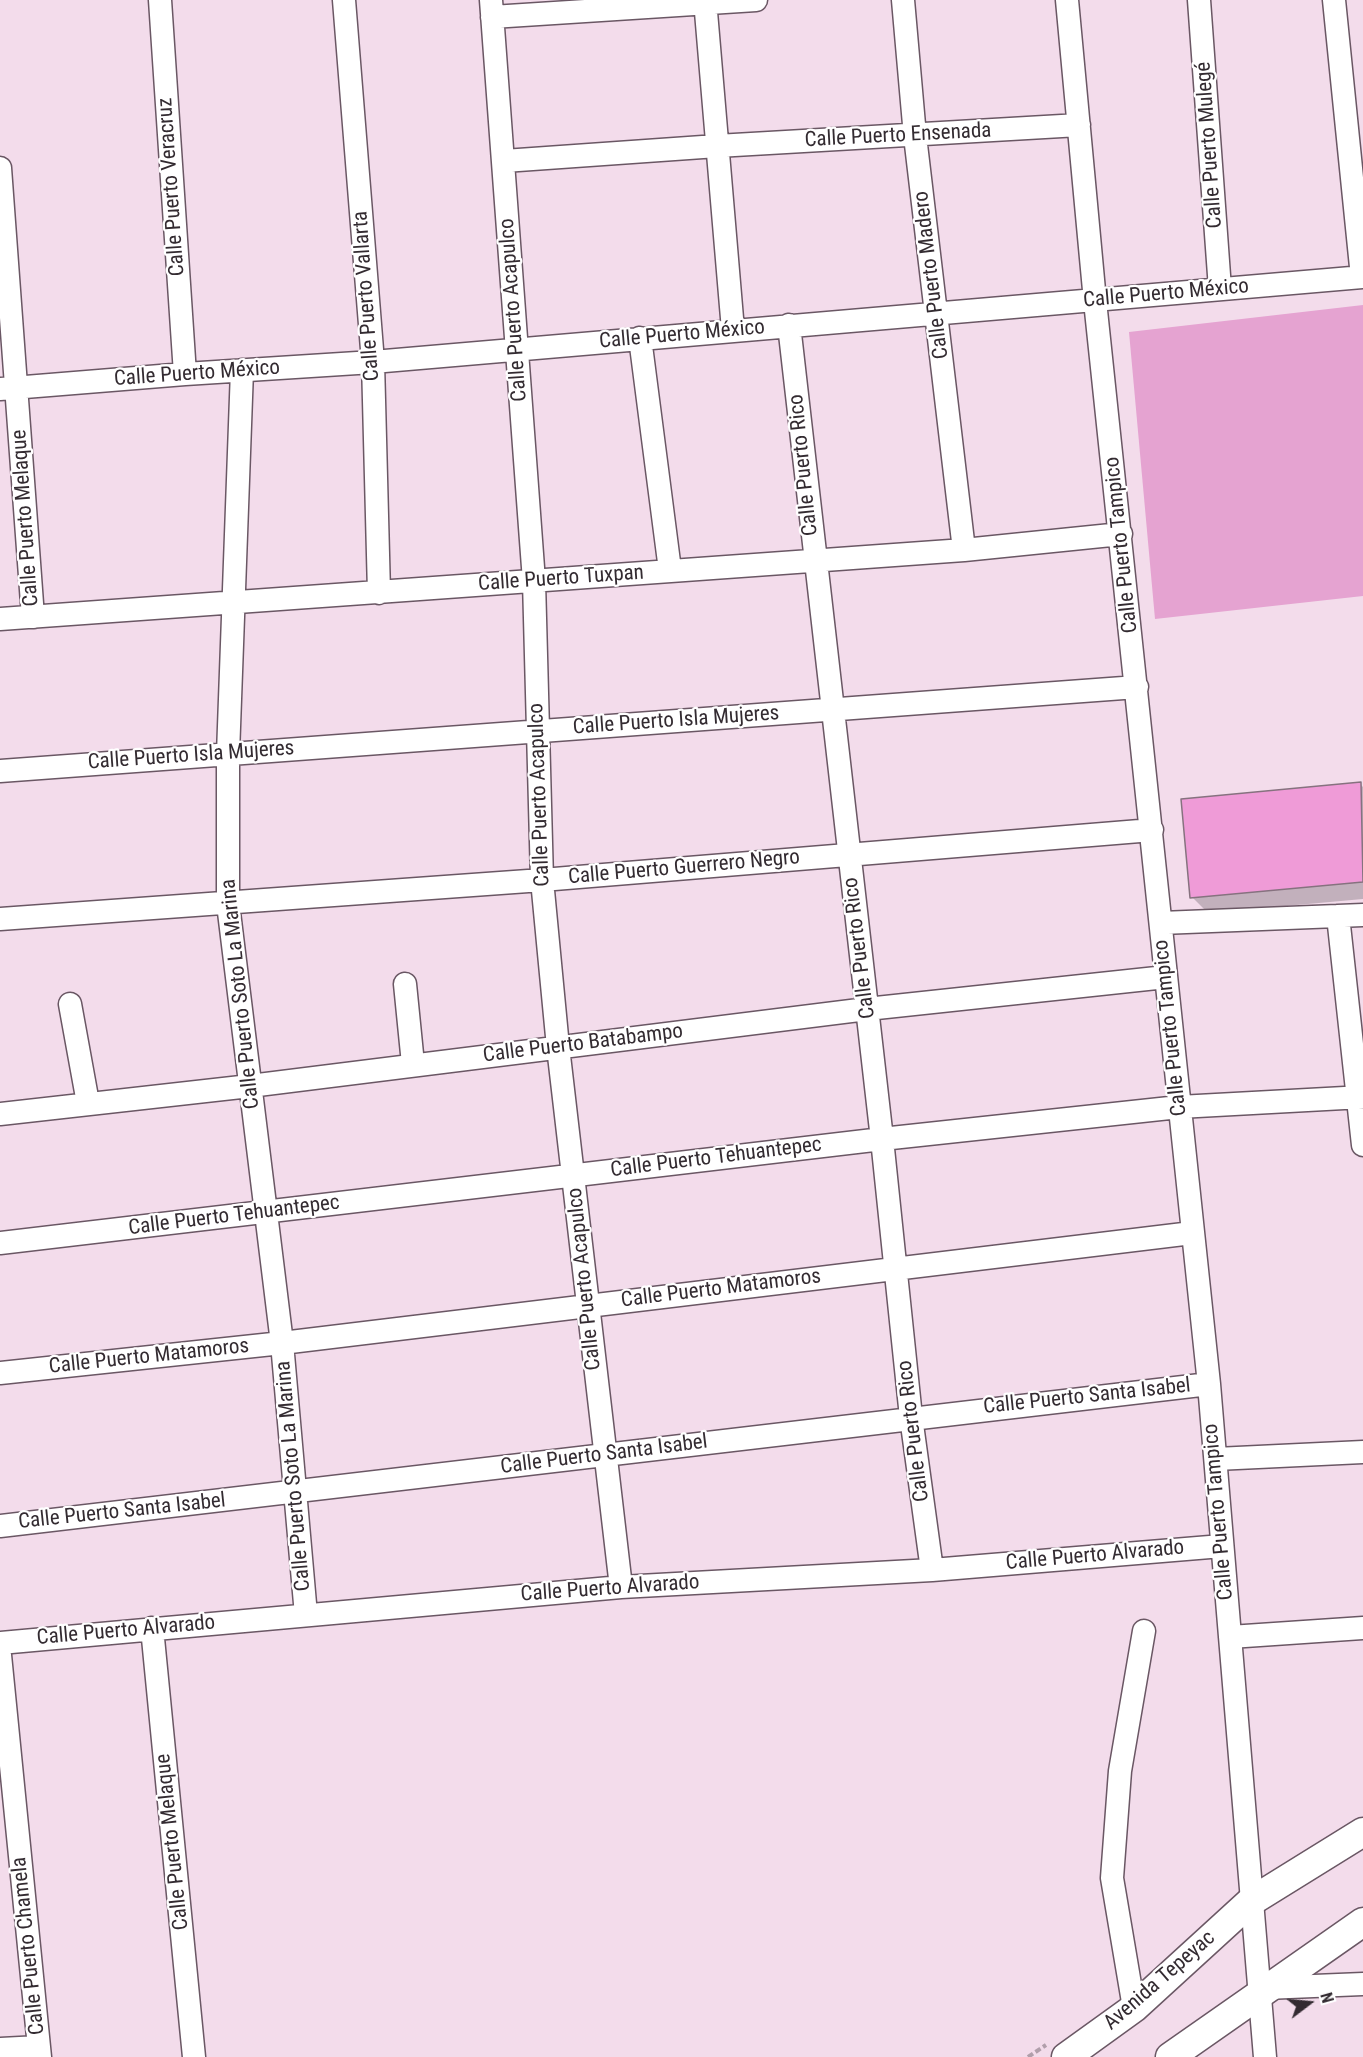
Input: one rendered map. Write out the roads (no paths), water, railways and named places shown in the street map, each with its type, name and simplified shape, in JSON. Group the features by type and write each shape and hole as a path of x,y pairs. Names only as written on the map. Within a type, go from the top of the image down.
{"main road":[{"name":"Avenida Tepeyac","path":"1066,2057 1134,2008 1250,1902 1363,1832"},
{"path":"1170,2057 1262,1990 1363,1922"}],"street":[{"name":"Calle Puerto Veracruz","path":"160,0 185,374"},
{"name":"Calle Puerto Vallarta","path":"345,0 373,362 379,593"},
{"path":"492,9 756,0"},
{"name":"Calle Puerto Madero","path":"903,0 915,136 964,550"},
{"name":"Calle Puerto Tampico","path":"1071,0 1079,125 1095,301 1209,1384 1250,1902 1262,1990 1265,2057"},
{"name":"Calle Puerto Mulegé","path":"1199,0 1220,289"},
{"path":"1334,0 1363,277"},
{"path":"705,2 733,330"},
{"name":"Calle Puerto Acapulco","path":"492,9 534,581 542,880 558,1047 621,1587"},
{"name":"Calle Puerto Ensenada","path":"504,162 717,146 1079,125"},
{"name":"Calle Puerto Melaque","path":"0,168 8,389 33,617"},
{"name":"Calle Puerto México","path":"8,389 185,374 373,362 1363,277"},
{"name":"Calle Puerto Rico","path":"789,326 882,1139 911,1417 932,1569"},
{"path":"640,338 670,570"},
{"name":"Calle Puerto Soto La Marina","path":"242,370 228,754 228,904 282,1343 306,1615"},
{"name":"Calle Puerto Tuxpan","path":"0,619 964,550 1121,534"},
{"name":"Calle Puerto Isla Mujeres","path":"0,771 1137,687"},
{"name":"Calle Puerto Guerrero Negro","path":"0,919 542,880 1152,830"},
{"path":"1161,923 1363,915"},
{"path":"1338,916 1360,1097 1363,1145"},
{"name":"Calle Puerto Batabampo","path":"0,1114 250,1086 867,1009 1166,977"},
{"path":"405,984 413,1064"},
{"path":"69,1004 88,1103"},
{"name":"Calle Puerto Tehuantepec","path":"0,1243 265,1213 574,1174 1179,1107 1360,1097"},
{"name":"Calle Puerto Matamoros","path":"0,1373 282,1343 1192,1233"},
{"name":"Calle Puerto Santa Isabel","path":"0,1526 297,1493 911,1417 1209,1384"},
{"path":"1216,1459 1363,1452"},
{"name":"Calle Puerto Alvarado","path":"0,1643 621,1587 932,1569 1222,1546"},
{"name":"Calle Puerto Melaque","path":"152,1628 194,2057"},
{"path":"1230,1637 1363,1628"},
{"path":"1134,2008 1112,1878 1120,1771 1144,1630"},
{"name":"Calle Puerto Chamela","path":"0,1655 39,2052"},
{"path":"1262,1990 1363,1984"},
{"path":"0,2049 39,2052"}]}
